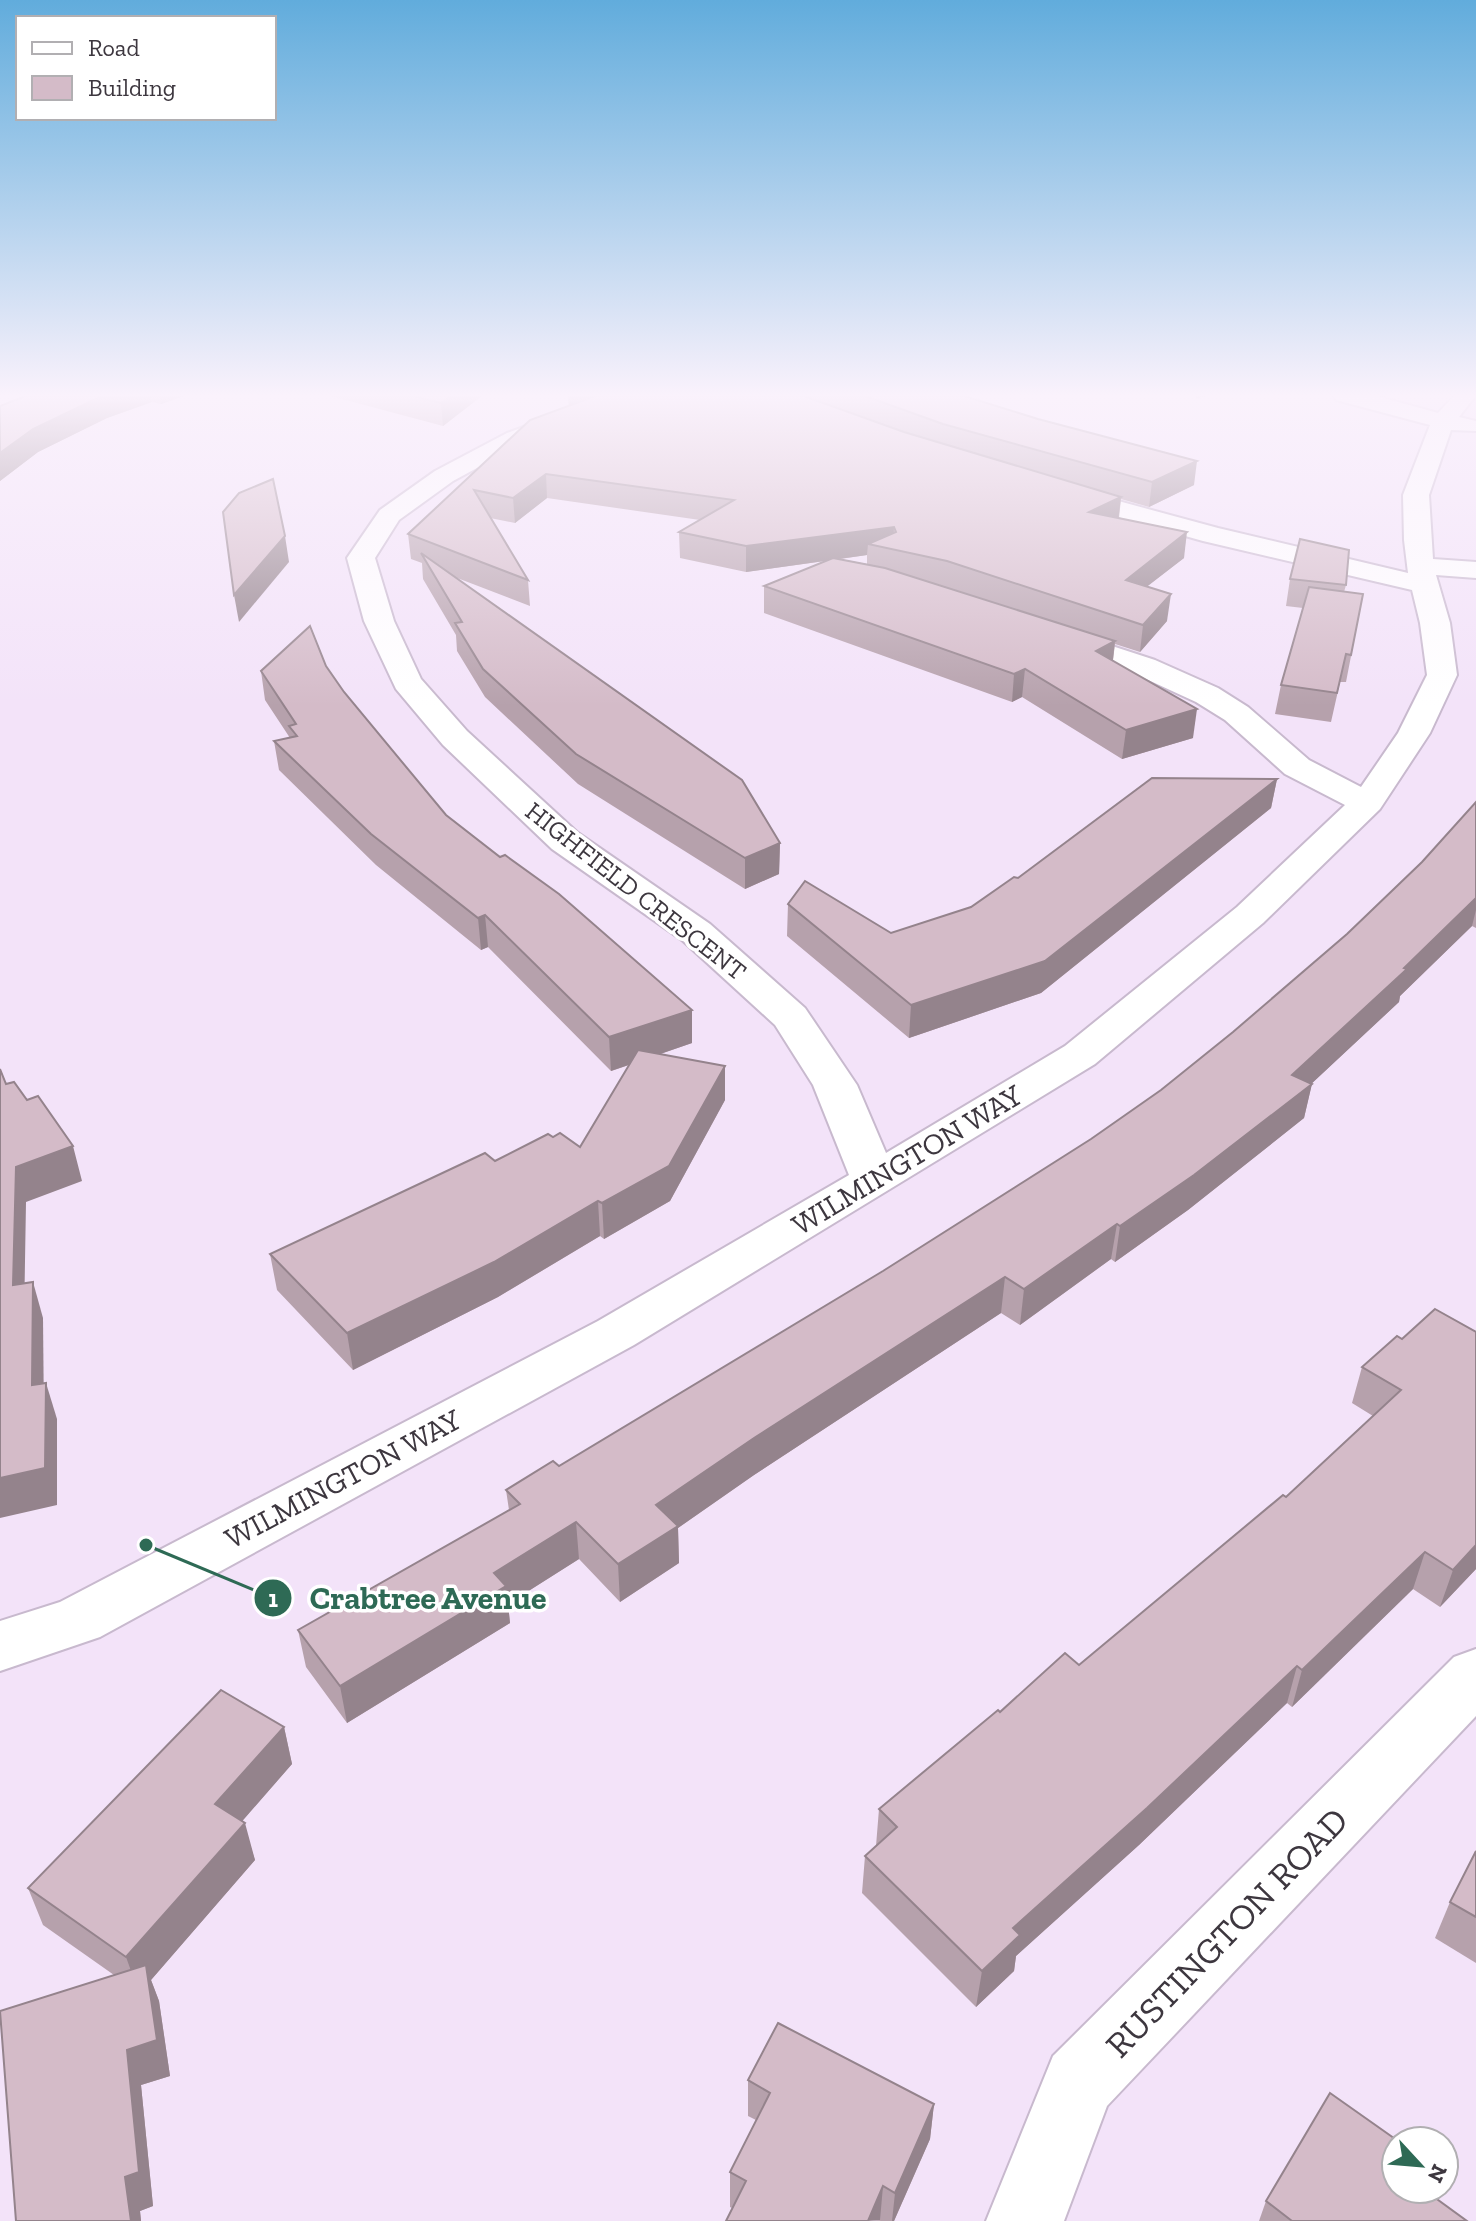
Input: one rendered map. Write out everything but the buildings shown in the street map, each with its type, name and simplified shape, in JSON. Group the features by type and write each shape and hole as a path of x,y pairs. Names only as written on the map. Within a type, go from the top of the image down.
{"street":[{"name":"HIGHFIELD CRESCENT","path":"412,499 389,515 361,558 379,621 407,682 455,738 565,841 696,932 790,1017 835,1085 874,1180"},
{"path":"1078,499 1212,535 1334,561 1408,558 1476,570"},
{"name":"WILMINGTON WAY","path":"0,1646 79,1620 534,1378 616,1333 1080,1055 1250,915 1368,802 1414,733 1442,675 1435,623 1408,558 1416,499"},
{"path":"1334,561 1408,558"},
{"path":"1036,630 1174,679 1224,705 1258,730 1294,765 1324,785 1368,802"},
{"name":"RUSTINGTON ROAD","path":"1025,2221 1079,2082 1476,1675"}],"place":[{"name":"Crabtree Avenue","path":"146,1545"}]}
